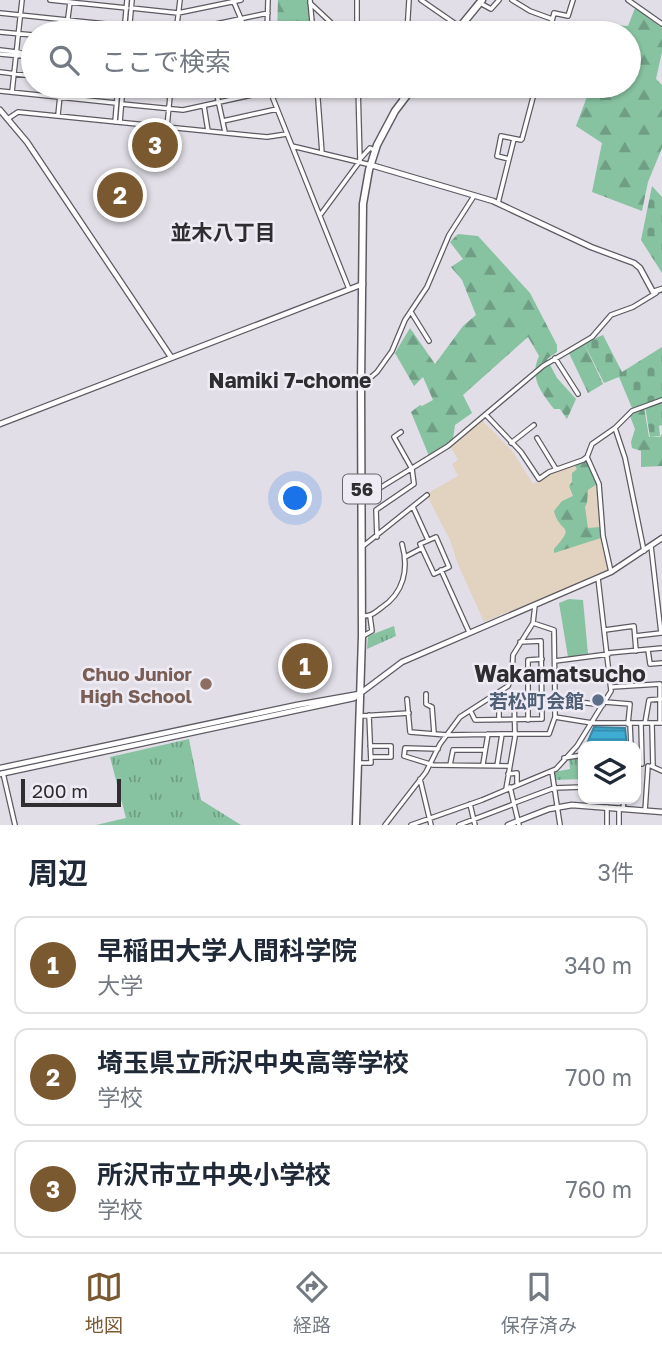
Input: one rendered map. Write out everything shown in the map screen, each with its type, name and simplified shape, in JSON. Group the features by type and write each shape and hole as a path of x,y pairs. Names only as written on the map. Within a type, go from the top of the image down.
{"main road":[{"path":"465,21 479,1"},
{"name":"56","path":"356,825 362,636 366,616 362,547 363,204 375,151 386,126 404,98"}],"street":[{"path":"12,92 22,0"},
{"path":"50,0 178,13 241,0"},
{"path":"128,21 130,0"},
{"path":"177,21 180,0"},
{"path":"267,21 268,0"},
{"path":"357,0 357,21"},
{"path":"408,21 409,0"},
{"path":"421,0 447,21"},
{"path":"479,1 491,9 499,0"},
{"path":"512,0 530,12 552,19 554,13 568,16 573,0"},
{"path":"628,0 662,24"},
{"path":"68,20 70,1"},
{"path":"233,1 241,19"},
{"path":"310,1 312,21"},
{"path":"310,1 330,21"},
{"path":"0,13 76,21"},
{"path":"231,21 268,13"},
{"path":"0,32 21,34"},
{"path":"0,52 21,54"},
{"path":"0,72 21,74"},
{"path":"0,91 21,93"},
{"path":"58,116 60,98"},
{"path":"70,98 183,110 240,98"},
{"path":"117,122 120,98"},
{"path":"167,127 170,98"},
{"path":"218,98 225,133"},
{"path":"273,98 349,289"},
{"path":"318,98 322,153"},
{"path":"358,98 360,161"},
{"path":"509,159 497,156 501,136 522,139 533,98"},
{"path":"204,106 208,131"},
{"path":"223,121 277,109"},
{"path":"0,110 38,158 171,357"},
{"path":"9,118 18,112 267,138 287,134"},
{"path":"498,203 514,139"},
{"path":"292,146 360,161 498,203 591,247 634,263 656,293"},
{"path":"320,216 370,148 375,151"},
{"path":"361,386 367,384 392,351 427,287 449,235 474,196"},
{"path":"0,424 363,284"},
{"path":"362,499 448,446 555,358 592,337 611,315 633,307 662,289"},
{"path":"411,312 429,341"},
{"path":"555,358 578,394"},
{"path":"486,415 521,452 538,479 587,457 592,444 615,428 632,411 662,400"},
{"path":"511,443 534,425"},
{"path":"615,428 625,458 644,551"},
{"path":"377,537 376,510 414,484 411,467 394,437 401,432"},
{"path":"537,438 556,469"},
{"path":"587,457 599,484 603,536 611,572"},
{"path":"362,547 427,495"},
{"path":"413,507 428,540"},
{"path":"436,537 449,567 434,574 422,548 421,544 436,537"},
{"path":"1,770 354,698 402,662 611,572 662,538"},
{"path":"366,616 388,603 398,592 404,576 405,557 402,544"},
{"path":"635,636 661,633 650,546"},
{"path":"405,557 422,548"},
{"path":"441,570 469,632"},
{"path":"411,825 552,771 577,746 612,687 598,578"},
{"path":"385,825 430,765 460,717 471,712 511,681 513,655 533,623 535,605"},
{"path":"407,699 410,732 447,735 549,734 555,717 554,629 533,623"},
{"path":"605,630 634,626 636,651"},
{"path":"471,712 475,720 542,719 541,641 520,642"},
{"path":"554,661 662,648"},
{"path":"648,650 650,664 662,663"},
{"path":"528,720 528,660 541,659"},
{"path":"555,717 592,723 661,723 660,684 612,687"},
{"path":"499,692 499,720"},
{"path":"426,694 426,704 432,706 434,733"},
{"path":"518,823 508,788 514,734 514,696 528,696"},
{"path":"542,699 630,704 631,741"},
{"path":"661,699 649,700 643,724 642,764 662,771"},
{"path":"360,716 409,713"},
{"path":"359,763 371,763 369,715"},
{"path":"645,811 651,766 652,724"},
{"path":"483,764 488,734"},
{"path":"497,766 502,734"},
{"path":"370,746 391,746 391,757 370,758"},
{"path":"438,749 405,748 404,756 430,765 510,766"},
{"path":"450,765 453,750 485,750"},
{"path":"564,758 578,756"},
{"path":"0,761 15,825"},
{"path":"552,771 560,825"},
{"path":"508,774 517,773 517,783"},
{"path":"420,779 431,825"},
{"path":"459,825 474,822 554,788 578,787"},
{"path":"470,804 474,822"},
{"path":"619,825 622,804"},
{"path":"508,825 558,807 589,806 662,812"},
{"path":"607,807 607,825"}],"shaded area":[{"path":"482,420 513,452 533,484 550,473 586,460 598,484 609,568 608,571 484,622 450,540 426,494 458,476 452,464 458,460 450,446"}],"green space":[{"path":"278,0 309,0 311,21 277,21"},
{"path":"635,8 662,28 662,52 656,79 662,85 662,148 648,182 642,211 592,192 602,143 576,126 586,98 641,98 641,21 630,21"},
{"path":"652,186 662,197 662,273 641,240"},
{"path":"458,234 478,236 530,293 557,345 557,352 547,359 557,378 576,399 567,419 560,409 554,409 538,384 535,371 539,356 528,337 463,395 472,413 455,425 453,439 429,456 411,412 433,400 423,377 414,386 395,353 410,328 435,364 463,326 476,315 462,280 451,267 463,259 450,242"},
{"path":"603,335 622,372 662,347 660,436 650,437 645,406 632,408 619,377 604,383 584,343"},
{"path":"584,343 603,384 588,393 567,349"},
{"path":"644,407 649,437 660,437 662,434 662,466 641,467 641,451 632,448 635,429 630,416"},
{"path":"585,458 597,484 588,490 585,507 588,528 600,527 601,538 554,553 566,532 554,511 562,501 573,496 569,486 572,473 577,469 574,464"},
{"path":"569,599 583,600 588,654 568,657 559,603"},
{"path":"394,626 396,636 367,649 368,636"},
{"path":"189,739 201,800 241,825 96,825 126,818 110,757"},
{"path":"578,757 578,779 554,780 554,772 570,769 569,759"}],"water":[{"path":"594,727 625,728 626,741 588,741"}],"place":[{"name":"所沢市立中央小学校","path":"155,145"},
{"name":"埼玉県立所沢中央高等学校","path":"120,195"},
{"name":"早稲田大学人間科学院","path":"305,666"},
{"name":"Chuo Junior High School","path":"206,684"},
{"name":"若松町会館","path":"598,700"}],"district":[{"name":"並木八丁目","path":"223,232"},
{"name":"Namiki 7-chome","path":"290,380"},
{"name":"Wakamatsucho","path":"560,673"}]}
